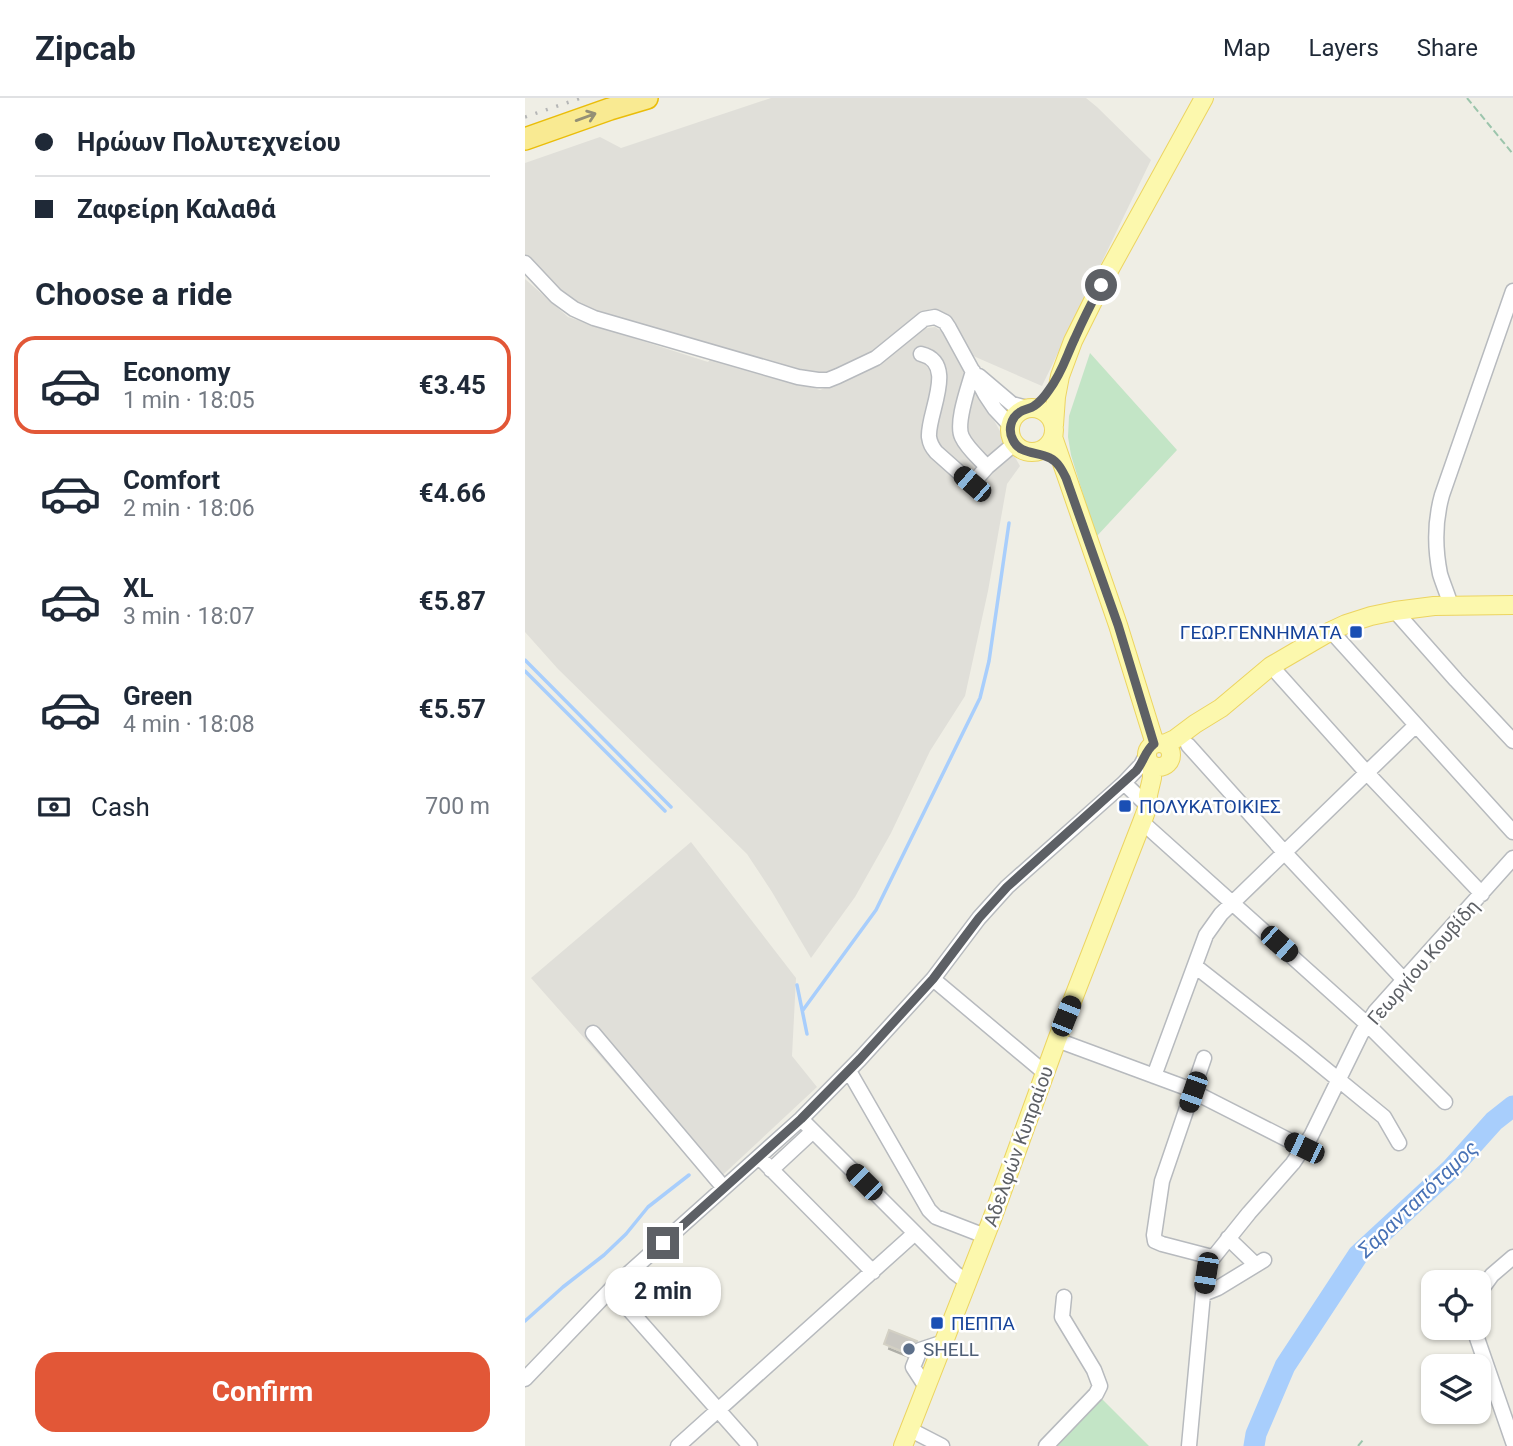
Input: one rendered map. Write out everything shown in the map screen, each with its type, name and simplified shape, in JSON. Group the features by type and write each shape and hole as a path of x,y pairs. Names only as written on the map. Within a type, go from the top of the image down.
{"highway":[{"path":"525,139 610,108 647,98"}],"main road":[{"path":"1037,452 1047,447 1054,431 1060,376 1073,341 1204,98"},
{"path":"1060,376 1047,394 1014,418 1010,425 1010,435 1014,444 1024,451 1049,457 1060,467 1073,493"},
{"path":"1030,408 1048,415 1054,431 1159,754"},
{"path":"1159,754 1195,724 1221,708 1271,666 1346,624 1395,611 1451,606 1513,605"},
{"path":"1159,754 1188,745 1209,725 1221,708"},
{"name":"Αδελφών Κυπραίου","path":"906,1438 968,1282 1056,1040 1145,814 1159,754"}],"street":[{"path":"525,263 557,296 574,309 594,318 798,377 818,380 828,380 870,362 924,318 935,317 945,322 985,394 1010,425"},
{"path":"1451,606 1439,567 1438,511 1513,291"},
{"path":"921,354 935,362 940,379 929,432 931,446 972,484 1014,444"},
{"path":"973,370 1012,404 1030,408"},
{"path":"973,370 961,416 960,433 987,467"},
{"path":"1395,611 1513,740"},
{"path":"1331,631 1513,832"},
{"path":"1271,666 1482,894"},
{"path":"1154,1076 1206,935 1232,902 1415,726"},
{"path":"1188,745 1404,980"},
{"path":"525,1379 611,1289 801,1119 849,1071 933,979 979,918 1007,887 1141,765 1159,754"},
{"path":"1124,783 1145,814 1232,902 1367,1024 1445,1102"},
{"name":"Γεωργίου Κουβίδη","path":"1189,1446 1208,1264 1304,1148 1367,1024 1513,859"},
{"path":"1195,966 1384,1117 1399,1143"},
{"path":"933,979 1045,1073"},
{"path":"593,1033 724,1188"},
{"path":"1056,1040 1193,1092 1304,1148"},
{"path":"1204,1058 1163,1181 1154,1236 1155,1241 1212,1258"},
{"path":"849,1071 929,1210 936,1217 985,1236"},
{"path":"801,1119 955,1273 968,1282"},
{"path":"771,1170 813,1130"},
{"path":"759,1157 873,1272"},
{"path":"678,1446 915,1233"},
{"path":"1203,1294 1218,1288 1260,1262 1228,1238"},
{"path":"1491,1276 1513,1256"},
{"path":"611,1289 750,1446"},
{"path":"1046,1446 1089,1402 1100,1386 1094,1370 1062,1317 1064,1297"},
{"path":"1478,1340 1513,1441"},
{"path":"906,1438 942,1446"}],"path":[{"path":"1467,98 1513,153"},
{"path":"1358,1446 1363,1440"}],"shaded area":[{"path":"771,98 1086,98 1151,160 1042,386 971,355 943,314 931,309 921,313 879,348 835,371 815,373 791,370 582,307 559,293 525,255 525,163 600,137 621,148"},
{"path":"525,279 568,317 708,362 713,356 820,390 876,366 922,329 935,327 944,333 1020,466 1007,484 988,591 965,696 930,751 891,833 855,897 811,958 747,854 558,669 525,632"},
{"path":"691,842 796,978 792,1056 817,1087 713,1184 531,978"}],"green space":[{"path":"1090,353 1177,450 1096,537 1068,437 1069,416"},
{"path":"1102,1399 1149,1446 1054,1446"}],"building":[{"path":"889,1330 917,1341 911,1355 884,1344"}],"waterway":[{"path":"803,1010 876,910 980,698 989,661 1009,523"},
{"path":"525,660 671,807"},
{"path":"525,671 665,811"},
{"path":"797,985 807,1034"},
{"name":"Σαρανταπόταμος","path":"1254,1446 1256,1434 1285,1366 1358,1255 1451,1169 1494,1121 1513,1106"},
{"path":"525,1321 604,1255 648,1207 689,1175"}],"railway":[{"path":"525,117 581,98"}],"place":[{"name":"ΓΕΩΡ.ΓΕΝΝΗΜΑΤΑ","path":"1356,632"},
{"name":"ΠΟΛΥΚΑΤΟΙΚΙΕΣ","path":"1125,806"},
{"name":"ΠΕΠΠΑ","path":"937,1323"},
{"name":"SHELL","path":"909,1349"}],"route":[{"path":"663,1243 801,1119 849,1071 933,979 979,918 1007,887 1124,783 1141,765 1149,747 1154,744 1118,625 1073,493 1055,461 1037,452 1024,451 1014,444 1010,435 1010,425 1014,418 1027,408 1032,408 1060,376 1073,341 1101,285"}]}
